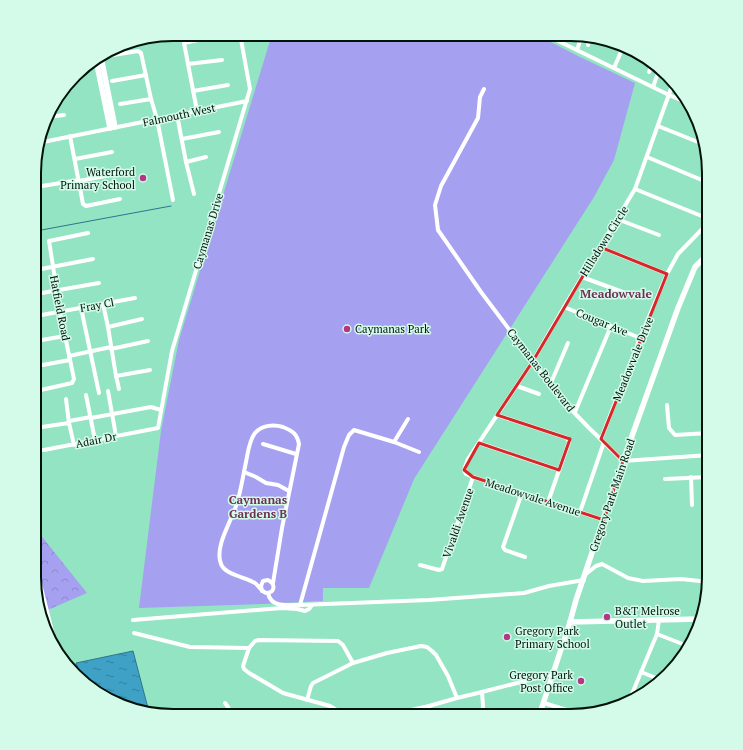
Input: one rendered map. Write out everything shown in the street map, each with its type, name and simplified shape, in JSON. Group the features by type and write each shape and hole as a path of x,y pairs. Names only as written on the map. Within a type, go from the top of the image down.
{"street":[{"path":"190,41 185,42 184,44 196,111"},
{"name":"Caymanas Drive","path":"158,428 172,351 250,89 241,41"},
{"path":"558,41 679,99"},
{"path":"577,50 580,42"},
{"path":"114,56 140,52 157,119 173,200"},
{"path":"614,68 621,52"},
{"path":"104,60 113,128"},
{"path":"188,64 222,60"},
{"path":"97,65 113,128"},
{"path":"653,87 657,74"},
{"path":"112,81 146,75"},
{"path":"193,91 228,85"},
{"name":"Caymanas Boulevard","path":"484,89 480,97 478,118 441,186 435,205 438,230 481,292 562,400 623,461"},
{"name":"Hillsdown Circle","path":"464,470 468,459 533,361 635,189 671,89"},
{"path":"120,104 151,99"},
{"name":"Falmouth West","path":"45,141 247,101"},
{"path":"55,116 64,114"},
{"path":"177,115 194,194"},
{"path":"658,126 698,142"},
{"path":"182,139 219,132"},
{"path":"70,136 83,204 86,206 120,199"},
{"path":"75,160 112,152"},
{"path":"186,162 206,157"},
{"path":"647,157 702,180"},
{"path":"41,186 116,174"},
{"path":"635,189 702,217"},
{"path":"617,220 659,236"},
{"name":"Meadowvale Drive","path":"580,512 603,441 640,338 667,274 678,254 702,228"},
{"name":"Hatfield Road","path":"41,390 72,382 74,379 60,312 49,241 88,233"},
{"path":"600,247 667,274"},
{"path":"41,269 93,259"},
{"name":"Gregory Park Main Road","path":"542,709 576,600 623,461 678,308 695,267 702,260"},
{"path":"582,277 628,294"},
{"path":"41,293 99,283"},
{"name":"Fray Cl","path":"41,315 135,298"},
{"path":"103,304 119,388"},
{"name":"Cougar Ave","path":"564,307 640,338"},
{"path":"81,308 99,393"},
{"path":"108,327 142,320"},
{"path":"575,412 611,326"},
{"path":"41,339 65,336"},
{"path":"41,365 70,358 90,350 111,348 148,341"},
{"path":"550,385 568,343"},
{"path":"116,376 150,370"},
{"path":"517,386 539,394"},
{"path":"108,391 116,436"},
{"path":"86,395 95,440"},
{"path":"66,399 74,445"},
{"path":"667,405 668,428 675,435 702,433"},
{"path":"41,427 151,407 161,410"},
{"path":"497,415 567,438 569,442 548,502"},
{"path":"394,442 408,419"},
{"path":"266,426 280,426 295,434 299,444 273,583 274,588 268,593 262,591 255,583 226,570 221,565 220,549 224,535 237,504 252,438 256,432 266,426"},
{"name":"Adair Dr","path":"41,450 158,428"},
{"path":"300,606 344,447 349,435 354,430 394,442 419,452"},
{"path":"478,443 559,470"},
{"path":"263,444 296,454"},
{"path":"623,461 702,455"},
{"name":"Meadowvale Avenue","path":"464,470 466,474 473,477 604,520"},
{"path":"244,472 266,483 278,485 289,491"},
{"name":"Vivaldi Avenue","path":"420,565 439,570 442,569 473,477"},
{"path":"691,477 692,505"},
{"path":"665,479 702,477"},
{"path":"522,493 503,547 505,550 525,557"},
{"path":"268,593 269,598 274,603 279,605 300,606 429,600 524,593 585,577 596,566 602,564 628,578 643,581 681,579 702,581"},
{"path":"262,591 260,586 263,581 268,580 273,583"},
{"path":"134,620 282,608 305,611 312,605"},
{"path":"570,622 694,619"},
{"path":"632,693 657,634 659,620"},
{"path":"134,633 190,648 249,648"},
{"path":"657,634 683,644"},
{"path":"335,709 330,706 283,693 249,673 243,666 249,648 254,641 259,640 338,641 343,644 353,663"},
{"path":"308,700 313,683 353,663 387,653 421,646 432,651 448,676 457,698"},
{"path":"641,672 655,678"},
{"path":"416,709 552,674"},
{"path":"482,692 483,709"},
{"path":"225,703 229,709"},
{"path":"544,703 564,709"}],"highlighted area":[{"path":"600,247 667,274 601,439 623,461 604,520 473,477 464,470 479,443 559,470 570,439 497,415 533,361"}],"green space":[{"name":"Caymanas Park","path":"270,41 549,41 635,83 614,160 594,197 414,479 369,588 323,588 323,601 139,608 161,431 179,340"},
{"path":"41,536 87,593 46,611 41,585"}],"water":[{"path":"133,651 147,706 123,699 100,687 78,668 76,663"}],"waterway":[{"path":"41,230 171,206"}],"place":[{"name":"Waterford Primary School","path":"143,178"},
{"name":"Caymanas Park","path":"347,329"},
{"name":"B&T Melrose Outlet","path":"607,617"},
{"name":"Gregory Park Primary School","path":"507,637"},
{"name":"Gregory Park Post Office","path":"581,681"}],"district":[{"name":"Meadowvale","path":"616,294"},
{"name":"Caymanas Gardens B","path":"258,507"}]}
